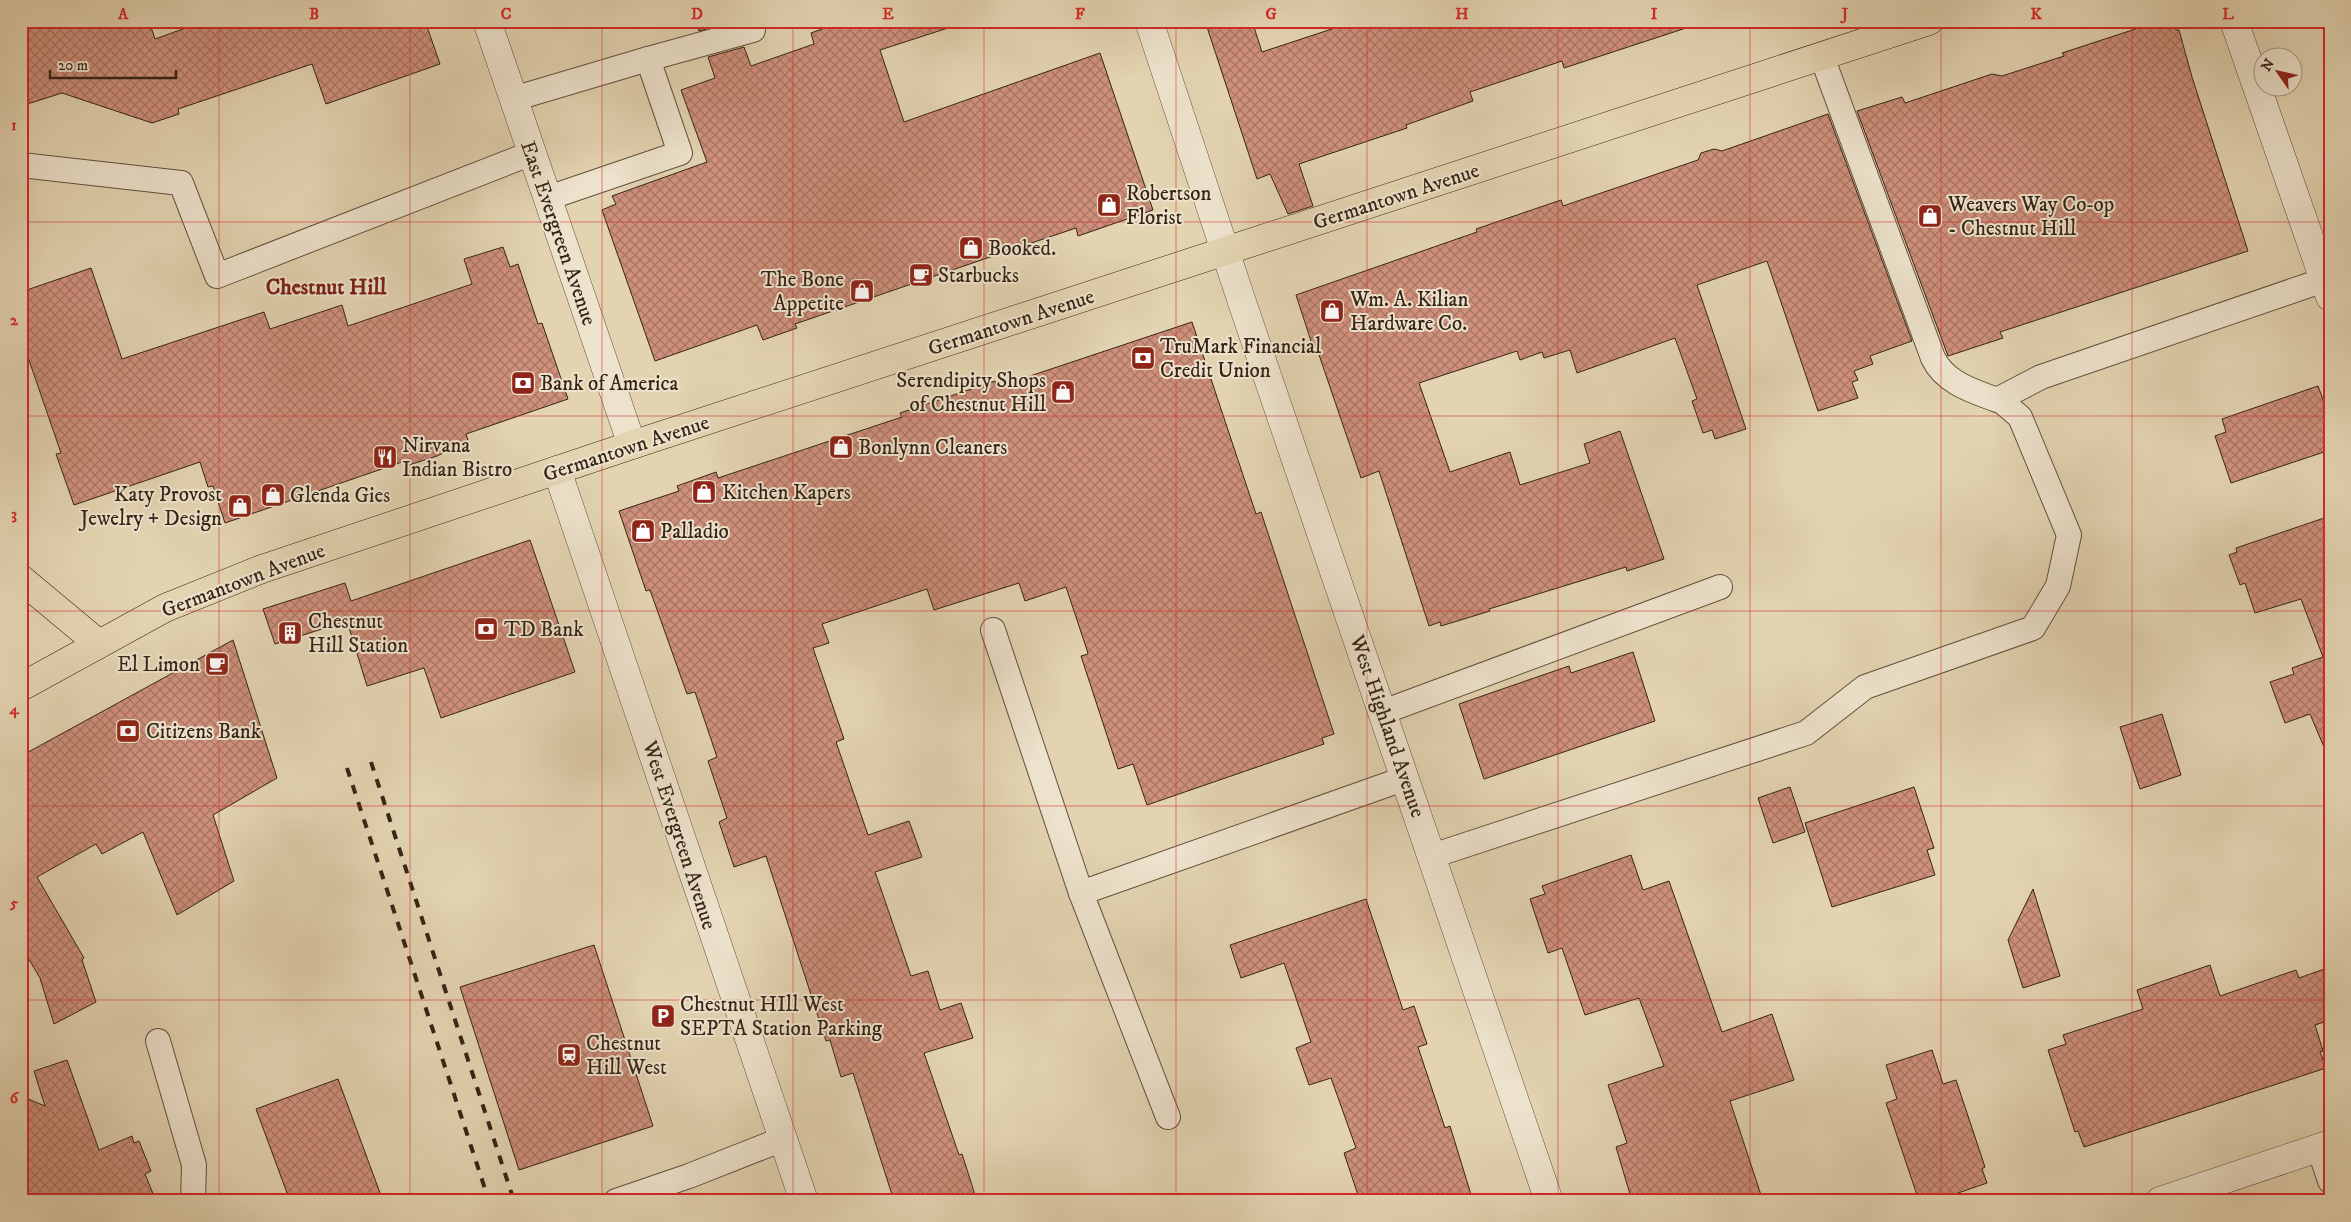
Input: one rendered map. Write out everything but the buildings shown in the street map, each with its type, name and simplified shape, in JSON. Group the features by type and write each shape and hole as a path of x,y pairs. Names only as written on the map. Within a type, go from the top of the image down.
{"main road":[{"name":"Germantown Avenue","path":"21,687 165,608 245,575 632,445 1930,21"},
{"path":"21,579 99,644"}],"street":[{"name":"East Evergreen Avenue","path":"487,21 632,445"},
{"name":"West Highland Avenue","path":"1149,21 1225,252 1549,1201"},
{"path":"2234,21 2327,289"},
{"name":"West Evergreen Avenue","path":"557,470 804,1201"},
{"path":"2160,1201 2324,1146"}],"lane":[{"path":"513,99 753,30"},
{"path":"1432,856 1806,733 1865,687 2033,628 2058,586 2069,535 2020,417 1999,399 1965,388 1939,371 1822,57"},
{"path":"548,198 680,152 648,59"},
{"path":"21,165 181,183 217,276 532,153"},
{"path":"1999,399 2041,377 2327,289"},
{"path":"1383,712 1720,587"},
{"path":"994,630 1081,893 1168,1117"},
{"path":"1081,893 1406,778"},
{"path":"158,1040 194,1164 193,1201"},
{"path":"616,1201 689,1176 783,1139"},
{"path":"2324,1146 2330,1181"}],"railway":[{"path":"371,762 514,1201"},
{"path":"347,768 489,1201"}],"place":[{"name":"Robertson Florist","path":"1109,205"},
{"name":"Weavers Way Co‑op - Chestnut Hill","path":"1930,216"},
{"name":"Booked.","path":"971,248"},
{"name":"Starbucks","path":"921,275"},
{"name":"The Bone Appetite","path":"862,291"},
{"name":"Wm. A. Kilian Hardware Co.","path":"1332,311"},
{"name":"TruMark Financial Credit Union","path":"1143,358"},
{"name":"Bank of America","path":"523,383"},
{"name":"Serendipity Shops of Chestnut Hill","path":"1063,392"},
{"name":"Bonlynn Cleaners","path":"841,447"},
{"name":"Nirvana Indian Bistro","path":"385,457"},
{"name":"Kitchen Kapers","path":"704,492"},
{"name":"Glenda Gies","path":"273,495"},
{"name":"Katy Provost Jewelry + Design","path":"240,506"},
{"name":"Palladio","path":"643,531"},
{"name":"TD Bank","path":"486,629"},
{"name":"Chestnut Hill Station","path":"290,633"},
{"name":"El Limon","path":"217,664"},
{"name":"Citizens Bank","path":"128,731"},
{"name":"Chestnut HIll West SEPTA Station Parking","path":"663,1016"},
{"name":"Chestnut Hill West","path":"569,1055"}],"district":[{"name":"Chestnut Hill","path":"326,286"}]}
